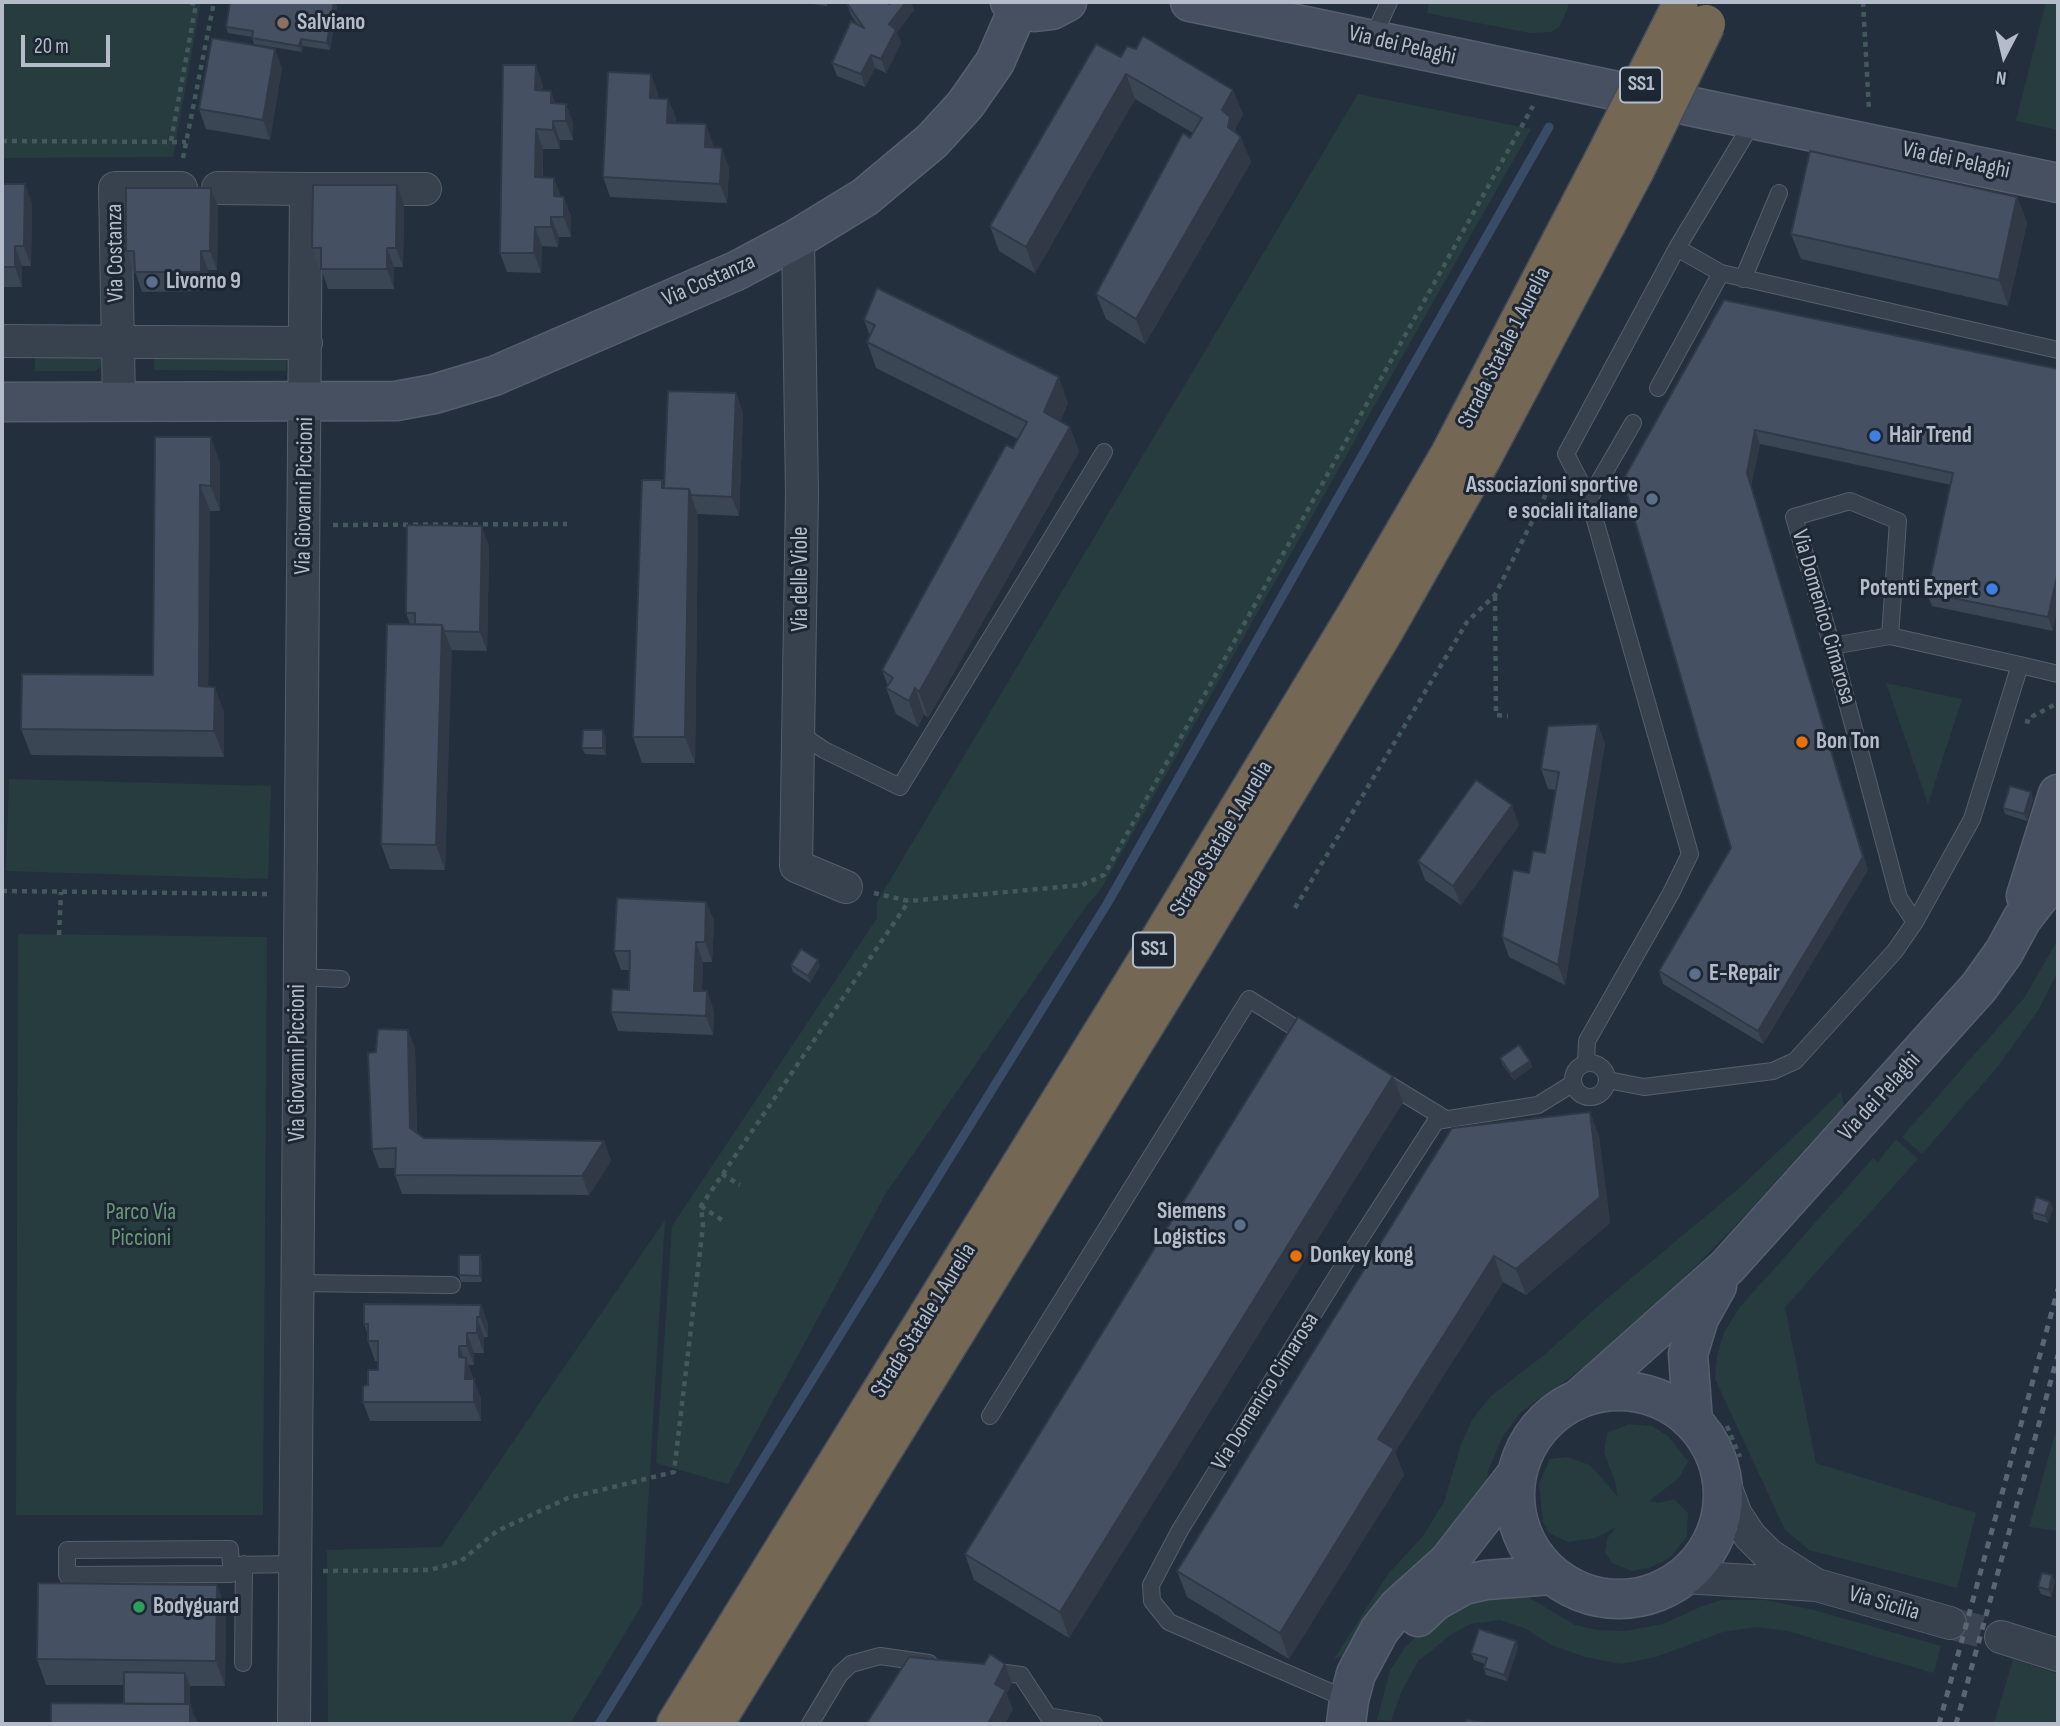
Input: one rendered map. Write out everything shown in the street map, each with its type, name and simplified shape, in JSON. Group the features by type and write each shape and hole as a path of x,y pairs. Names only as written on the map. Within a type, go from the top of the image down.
{"highway":[{"name":"Strada Statale 1 Aurelia","path":"714,1724 1384,631 1489,446 1619,164 1696,9"},
{"name":"Strada Statale 1 Aurelia","path":"676,1724 1156,946 1366,598 1619,164"}],"street":[{"path":"1014,5 1044,12 1067,2"},
{"name":"Via dei Pelaghi","path":"1191,2 1613,90"},
{"name":"Via Costanza","path":"2,402 396,401 435,394 494,376 736,271 798,238 865,197 932,141 965,105 995,62 1014,5"},
{"name":"Via dei Pelaghi","path":"1689,106 2058,183"},
{"name":"Via Costanza","path":"119,401 115,188 181,188"},
{"path":"218,188 425,189"},
{"path":"306,189 306,402"},
{"name":"Via delle Viole","path":"798,238 802,494 796,866 846,887"},
{"path":"2,341 306,343"},
{"name":"Via Giovanni Piccioni","path":"294,1724 299,895 306,402"},
{"name":"Via dei Pelaghi","path":"2022,919 2030,880 2058,794"},
{"name":"Via dei Pelaghi","path":"1581,1397 1727,1267 1979,987 2058,869"},
{"name":"Via dei Pelaghi","path":"1708,1419 1688,1354 1699,1318 1727,1267"},
{"path":"1611,1391 1641,1393 1708,1419 1708,1441 1734,1474 1714,1537 1706,1552 1683,1577 1666,1589 1634,1598 1617,1599 1583,1592 1552,1574 1540,1563 1524,1541 1514,1503 1516,1475 1520,1458 1539,1427 1563,1406 1581,1397 1611,1391"},
{"name":"Via Sicilia","path":"1734,1474 1736,1515 1749,1536 1769,1555 1817,1586"},
{"path":"1354,1716 1365,1654 1388,1618 1448,1562 1516,1475"},
{"path":"1354,1716 1374,1693 1401,1637 1435,1601 1464,1586 1486,1580 1552,1574"},
{"name":"Via Sicilia","path":"1683,1577 1817,1586 1950,1623"},
{"path":"2001,1637 2058,1655"}],"lane":[{"path":"1372,39 1389,2"},
{"path":"1586,1062 1587,1041 1690,854 1589,499 1566,454 1677,248 1754,120"},
{"path":"1743,279 1779,193"},
{"path":"1677,248 1721,273 1743,279 2058,350"},
{"path":"1658,388 1721,273"},
{"path":"1589,499 1633,423"},
{"path":"799,733 824,750 900,787 1104,452"},
{"name":"Via Domenico Cimarosa","path":"1890,636 1898,521 1850,501 1794,517 1832,646 1899,898 1915,922"},
{"path":"1832,646 1890,636 2020,665 2057,670"},
{"path":"1608,1080 1644,1087 1773,1071 1795,1061 1895,951 1915,922 1972,819 2020,665"},
{"path":"299,977 341,979"},
{"path":"990,1416 1249,999 1320,1043"},
{"path":"1586,1062 1601,1066 1608,1080 1605,1090 1597,1096 1587,1098 1577,1093 1572,1084 1578,1067 1586,1062"},
{"path":"1368,1072 1444,1118 1538,1105 1572,1084"},
{"name":"Via Domenico Cimarosa","path":"1354,1716 1169,1622 1153,1601 1151,1585 1180,1530 1356,1245 1436,1121 1444,1118"},
{"path":"297,1283 452,1285"},
{"path":"237,1565 231,1574 67,1575 67,1550 230,1549 237,1565 243,1663"},
{"path":"237,1565 295,1567"},
{"path":"810,1724 840,1674 851,1664 880,1656 944,1665"},
{"path":"970,1668 1021,1675 1046,1720 1094,1724"}],"path":[{"path":"170,141 196,4 185,2"},
{"path":"181,188 186,142 214,2"},
{"path":"1863,2 1871,143"},
{"path":"846,887 909,901 1082,885 1104,875 1548,77"},
{"path":"2,141 186,142"},
{"path":"1295,908 1467,622 1495,595 1566,454"},
{"path":"304,525 567,524"},
{"path":"1495,595 1496,715 1508,716"},
{"path":"2004,715 2030,722 2033,716 2058,703"},
{"path":"2,891 299,895"},
{"path":"60,935 61,892"},
{"path":"295,1567 430,1570 461,1561 497,1531 568,1498 674,1472 701,1236 701,1206 909,901"},
{"path":"722,1174 740,1185"},
{"path":"701,1206 722,1220"},
{"path":"1708,1419 1734,1474"}],"green space":[{"path":"2,2 201,2 173,157 2,158"},
{"path":"1429,2 1570,2 1560,26 1551,32 1530,33 1427,13"},
{"path":"2046,2 2058,2 2058,130 2016,121"},
{"path":"1358,94 1531,129 1100,891 1087,905 886,1193 728,1484 656,1463 672,1226 877,918 877,902"},
{"path":"93,353 101,359 102,366 95,371 35,371 35,354"},
{"path":"154,355 287,356 286,371 154,370"},
{"path":"1886,683 1962,699 1928,804"},
{"path":"9,779 271,786 268,879 6,871"},
{"name":"Parco Via Piccioni","path":"18,934 267,937 263,1515 16,1515"},
{"path":"2058,939 2058,971 2039,1009 1999,1065 1922,1154 1902,1137 2025,997"},
{"path":"1841,1092 1844,1106 1736,1225 1674,1288 1612,1348 1521,1412 1503,1436 1488,1471 1486,1488 1453,1538 1400,1580 1373,1607 1346,1655 1334,1659 1388,1574 1423,1536 1444,1502 1461,1444 1473,1418 1491,1396 1549,1351 1605,1300 1737,1190"},
{"path":"1896,1139 1918,1159 1785,1307 1816,1463 1976,1513 1957,1588 1809,1550 1785,1530 1715,1379 1717,1356 1724,1332 1740,1307 1873,1158 1878,1162"},
{"path":"665,1220 642,1605 570,1724 328,1724 327,1550 441,1547"},
{"path":"2058,1423 2058,1531 2029,1527"},
{"path":"1629,1424 1652,1426 1668,1436 1688,1461 1679,1478 1649,1501 1658,1503 1674,1499 1688,1513 1687,1536 1670,1558 1649,1568 1632,1571 1612,1563 1605,1552 1607,1539 1616,1527 1595,1538 1568,1542 1549,1533 1543,1522 1539,1484 1550,1459 1567,1457 1590,1465 1618,1497 1604,1453 1607,1433"},
{"path":"1523,1594 1575,1625 1598,1630 1625,1631 1663,1624 1721,1600 1765,1600 1814,1610 1941,1646 1934,1673 1787,1631 1757,1627 1723,1632 1656,1657 1621,1664 1585,1657 1551,1645 1526,1629 1500,1620 1471,1624 1452,1634 1418,1661 1401,1693 1391,1721 1377,1720 1390,1670 1420,1632 1463,1600"},
{"path":"2013,1659 2058,1674 2058,1724 1994,1724"}],"building":[{"name":"Salviano","path":"230,2 334,2 327,43 301,39 299,46 252,38 253,31 226,27"},
{"path":"846,2 906,2 889,24 896,30 881,59 871,55 861,74 832,63 851,21 864,28"},
{"path":"1143,36 1233,90 1222,110 1230,117 1228,127 1241,137 1136,319 1096,294 1183,133 1190,138 1202,118 1126,74 1026,247 990,226 1096,44 1121,57 1127,46 1136,49"},
{"path":"212,38 275,49 263,120 199,109"},
{"path":"503,65 536,65 535,90 551,91 551,103 566,104 566,121 553,121 553,130 536,129 535,177 554,178 554,196 564,197 564,217 551,217 551,227 535,227 534,253 500,253"},
{"path":"608,72 651,74 650,98 668,99 667,123 706,124 705,147 722,148 720,184 603,177"},
{"path":"1810,151 2017,197 1999,280 1791,234"},
{"path":"2,184 25,184 24,246 15,246 15,267 2,267"},
{"path":"313,185 397,185 396,248 387,248 387,269 321,269 321,248 312,248"},
{"path":"126,188 211,188 210,251 201,251 201,272 135,272 134,251 126,251"},
{"path":"877,288 1059,377 1044,412 1070,427 919,692 915,688 909,701 886,688 893,678 882,670 1006,445 1013,448 1027,422 867,342 875,325 864,320"},
{"path":"1724,300 2058,369 2058,572 2048,617 1927,593 1953,473 1755,430 1747,473 1863,857 1758,1031 1659,971 1731,848 1623,480"},
{"path":"668,391 736,393 732,497 691,495 689,489 664,488"},
{"path":"155,437 211,437 211,486 200,485 199,686 215,687 214,731 21,729 22,674 153,675"},
{"path":"642,480 662,480 662,488 689,489 685,737 633,737"},
{"path":"407,525 482,526 480,632 444,631 442,625 415,624 415,613 406,613"},
{"path":"387,624 442,625 436,845 381,844"},
{"path":"1598,724 1558,965 1502,937 1513,870 1529,873 1533,851 1545,853 1559,772 1541,769 1548,726"},
{"path":"583,730 603,730 603,748 582,748"},
{"path":"1476,780 1512,805 1453,886 1418,861"},
{"path":"2010,786 2031,792 2024,814 2003,808"},
{"path":"617,898 706,902 705,942 696,942 694,991 707,991 706,1016 611,1012 612,989 629,990 630,951 614,951"},
{"path":"801,949 818,960 808,976 791,965"},
{"path":"1298,1017 1393,1076 1060,1612 965,1554"},
{"path":"378,1029 408,1030 410,1128 424,1138 604,1141 582,1176 395,1175 396,1148 372,1149 368,1053 376,1052"},
{"path":"1519,1045 1530,1061 1511,1074 1500,1058"},
{"path":"1590,1112 1600,1197 1516,1269 1494,1256 1378,1439 1394,1449 1280,1633 1177,1571 1452,1128"},
{"path":"2036,1197 2050,1202 2045,1216 2032,1212"},
{"path":"459,1255 480,1255 480,1276 459,1275"},
{"path":"364,1304 481,1305 480,1317 477,1317 477,1333 467,1333 467,1346 459,1346 459,1357 466,1358 465,1379 474,1379 474,1402 363,1402 363,1386 368,1385 368,1370 378,1370 378,1341 368,1341 368,1324 364,1324"},
{"path":"2042,1573 2052,1575 2049,1590 2038,1587"},
{"path":"38,1583 217,1585 216,1661 37,1659"},
{"path":"1479,1629 1516,1641 1504,1675 1484,1668 1487,1658 1471,1653"},
{"path":"990,1654 1005,1664 995,1684 1006,1690 988,1724 866,1724 909,1657 984,1664"},
{"path":"124,1672 185,1673 185,1704 124,1704"},
{"path":"51,1703 190,1704 190,1724 51,1724"},
{"path":"1467,1720 1491,1724 1465,1724"}],"waterway":[{"path":"599,1724 1107,904 1549,127"}],"tunnel":[{"path":"1950,1623 2001,1637"}],"railway":[{"path":"1939,1724 2058,1289"},
{"path":"1956,1724 2058,1355"}],"place":[{"name":"Salviano","path":"283,23"},
{"name":"Livorno 9","path":"152,282"},
{"name":"Hair Trend","path":"1875,436"},
{"name":"Associazioni sportive e sociali italiane","path":"1652,499"},
{"name":"Potenti Expert","path":"1992,589"},
{"name":"Bon Ton","path":"1802,742"},
{"name":"E-Repair","path":"1695,974"},
{"name":"Siemens Logistics","path":"1240,1225"},
{"name":"Donkey kong","path":"1296,1256"},
{"name":"Bodyguard","path":"139,1607"}]}
